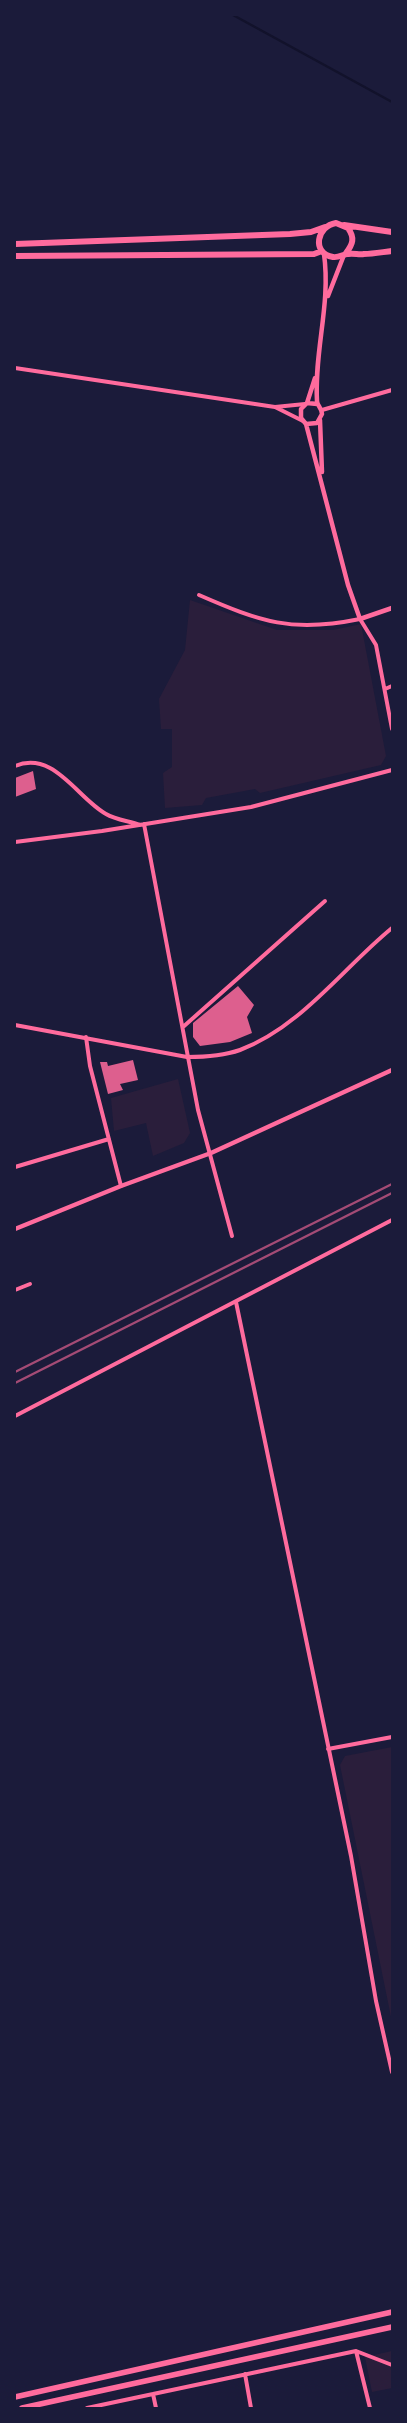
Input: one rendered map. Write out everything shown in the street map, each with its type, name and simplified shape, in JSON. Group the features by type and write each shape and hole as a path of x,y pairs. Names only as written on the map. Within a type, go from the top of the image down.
{"highway":[{"path":"15,244 290,234 311,232 336,223 348,228 353,239 352,245 345,254"},
{"path":"342,225 392,232"},
{"path":"325,227 318,240 323,252 332,257 345,254 363,255 392,251"},
{"path":"15,256 314,254 323,252"}],"main road":[{"path":"15,2397 392,2312"},
{"path":"22,2408 392,2326"}],"street":[{"path":"322,410 317,404 317,372 327,300 323,252"},
{"path":"327,300 345,254"},
{"path":"15,368 275,407 317,404"},
{"path":"317,372 306,404 300,414 322,480 348,585 360,619 376,645 392,729"},
{"path":"322,410 392,390"},
{"path":"275,407 304,422 314,424 320,420"},
{"path":"322,410 320,420 322,480"},
{"path":"199,595 254,618 280,624 332,625 360,619 392,608"},
{"path":"385,689 392,686"},
{"path":"15,766 33,762 48,766 84,799 107,815 143,825"},
{"path":"15,842 143,825 252,807 392,770"},
{"path":"143,825 198,1110 232,1236"},
{"path":"183,1027 325,902"},
{"path":"15,1025 187,1057 212,1057 240,1050 262,1040 291,1020 392,928"},
{"path":"86,1037 90,1066 121,1186"},
{"path":"15,1229 121,1186 211,1153 392,1070"},
{"path":"15,1167 109,1139"},
{"path":"15,1416 392,1220"},
{"path":"15,1290 30,1284"},
{"path":"236,1302 350,1856 376,2001 392,2072"},
{"path":"328,1749 392,1737"},
{"path":"356,2351 370,2408"},
{"path":"90,2408 356,2351 392,2365"},
{"path":"245,2374 251,2408"},
{"path":"153,2394 156,2408"}],"shaded area":[{"path":"190,600 277,630 333,630 361,624 386,756 381,765 260,793 255,789 206,798 202,805 165,808 163,773 172,767 172,729 161,729 159,699 185,650"},
{"path":"178,1079 190,1133 184,1143 153,1156 146,1123 114,1131 111,1098"},
{"path":"392,1747 392,2022 340,1765 345,1756"},
{"path":"392,2351 392,2388 372,2392 365,2357"}],"building":[{"path":"33,771 36,789 15,797 15,778"},
{"path":"238,986 254,1005 247,1017 252,1033 230,1042 200,1046 193,1037 193,1023"},
{"path":"133,1060 138,1080 120,1084 123,1090 108,1094 100,1062 107,1062 108,1066"}],"waterway":[{"path":"233,15 392,102"}],"railway":[{"path":"15,1372 392,1184"},
{"path":"15,1383 392,1193"}]}
